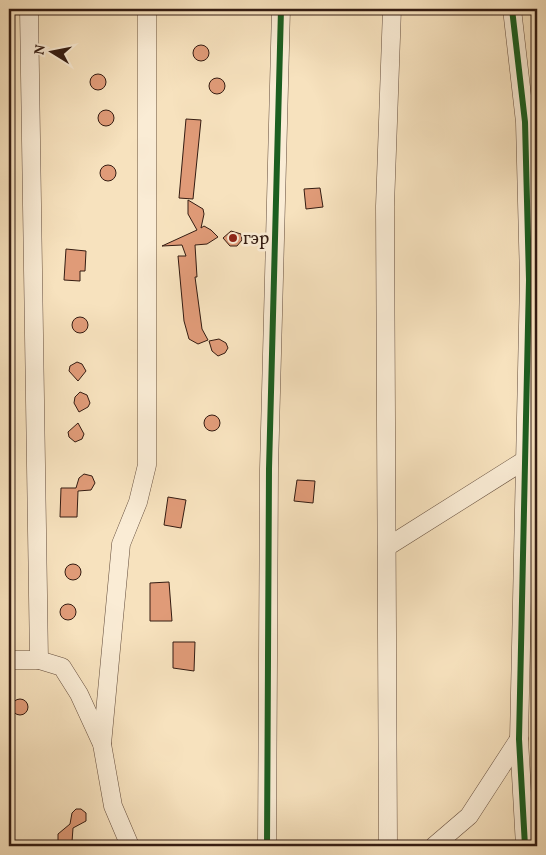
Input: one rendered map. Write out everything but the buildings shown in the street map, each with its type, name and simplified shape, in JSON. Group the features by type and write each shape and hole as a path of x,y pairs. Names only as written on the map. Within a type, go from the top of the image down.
{"street":[{"path":"29,9 39,660"},
{"path":"102,744 120,544 138,502 147,465 147,9"},
{"path":"267,846 269,469 281,9"},
{"path":"388,846 385,206 392,9"},
{"path":"512,9 525,122 533,276 524,460 520,739 526,846"},
{"path":"387,547 524,460"},
{"path":"9,660 39,660 62,667 79,694 102,744 113,806 130,846"},
{"path":"434,846 469,816 520,739"}],"cycle path":[{"path":"267,846 269,469 281,9"},
{"path":"512,9 525,122 529,280 519,739 525,846"}],"place":[{"name":"гэр","path":"233,238"}]}
